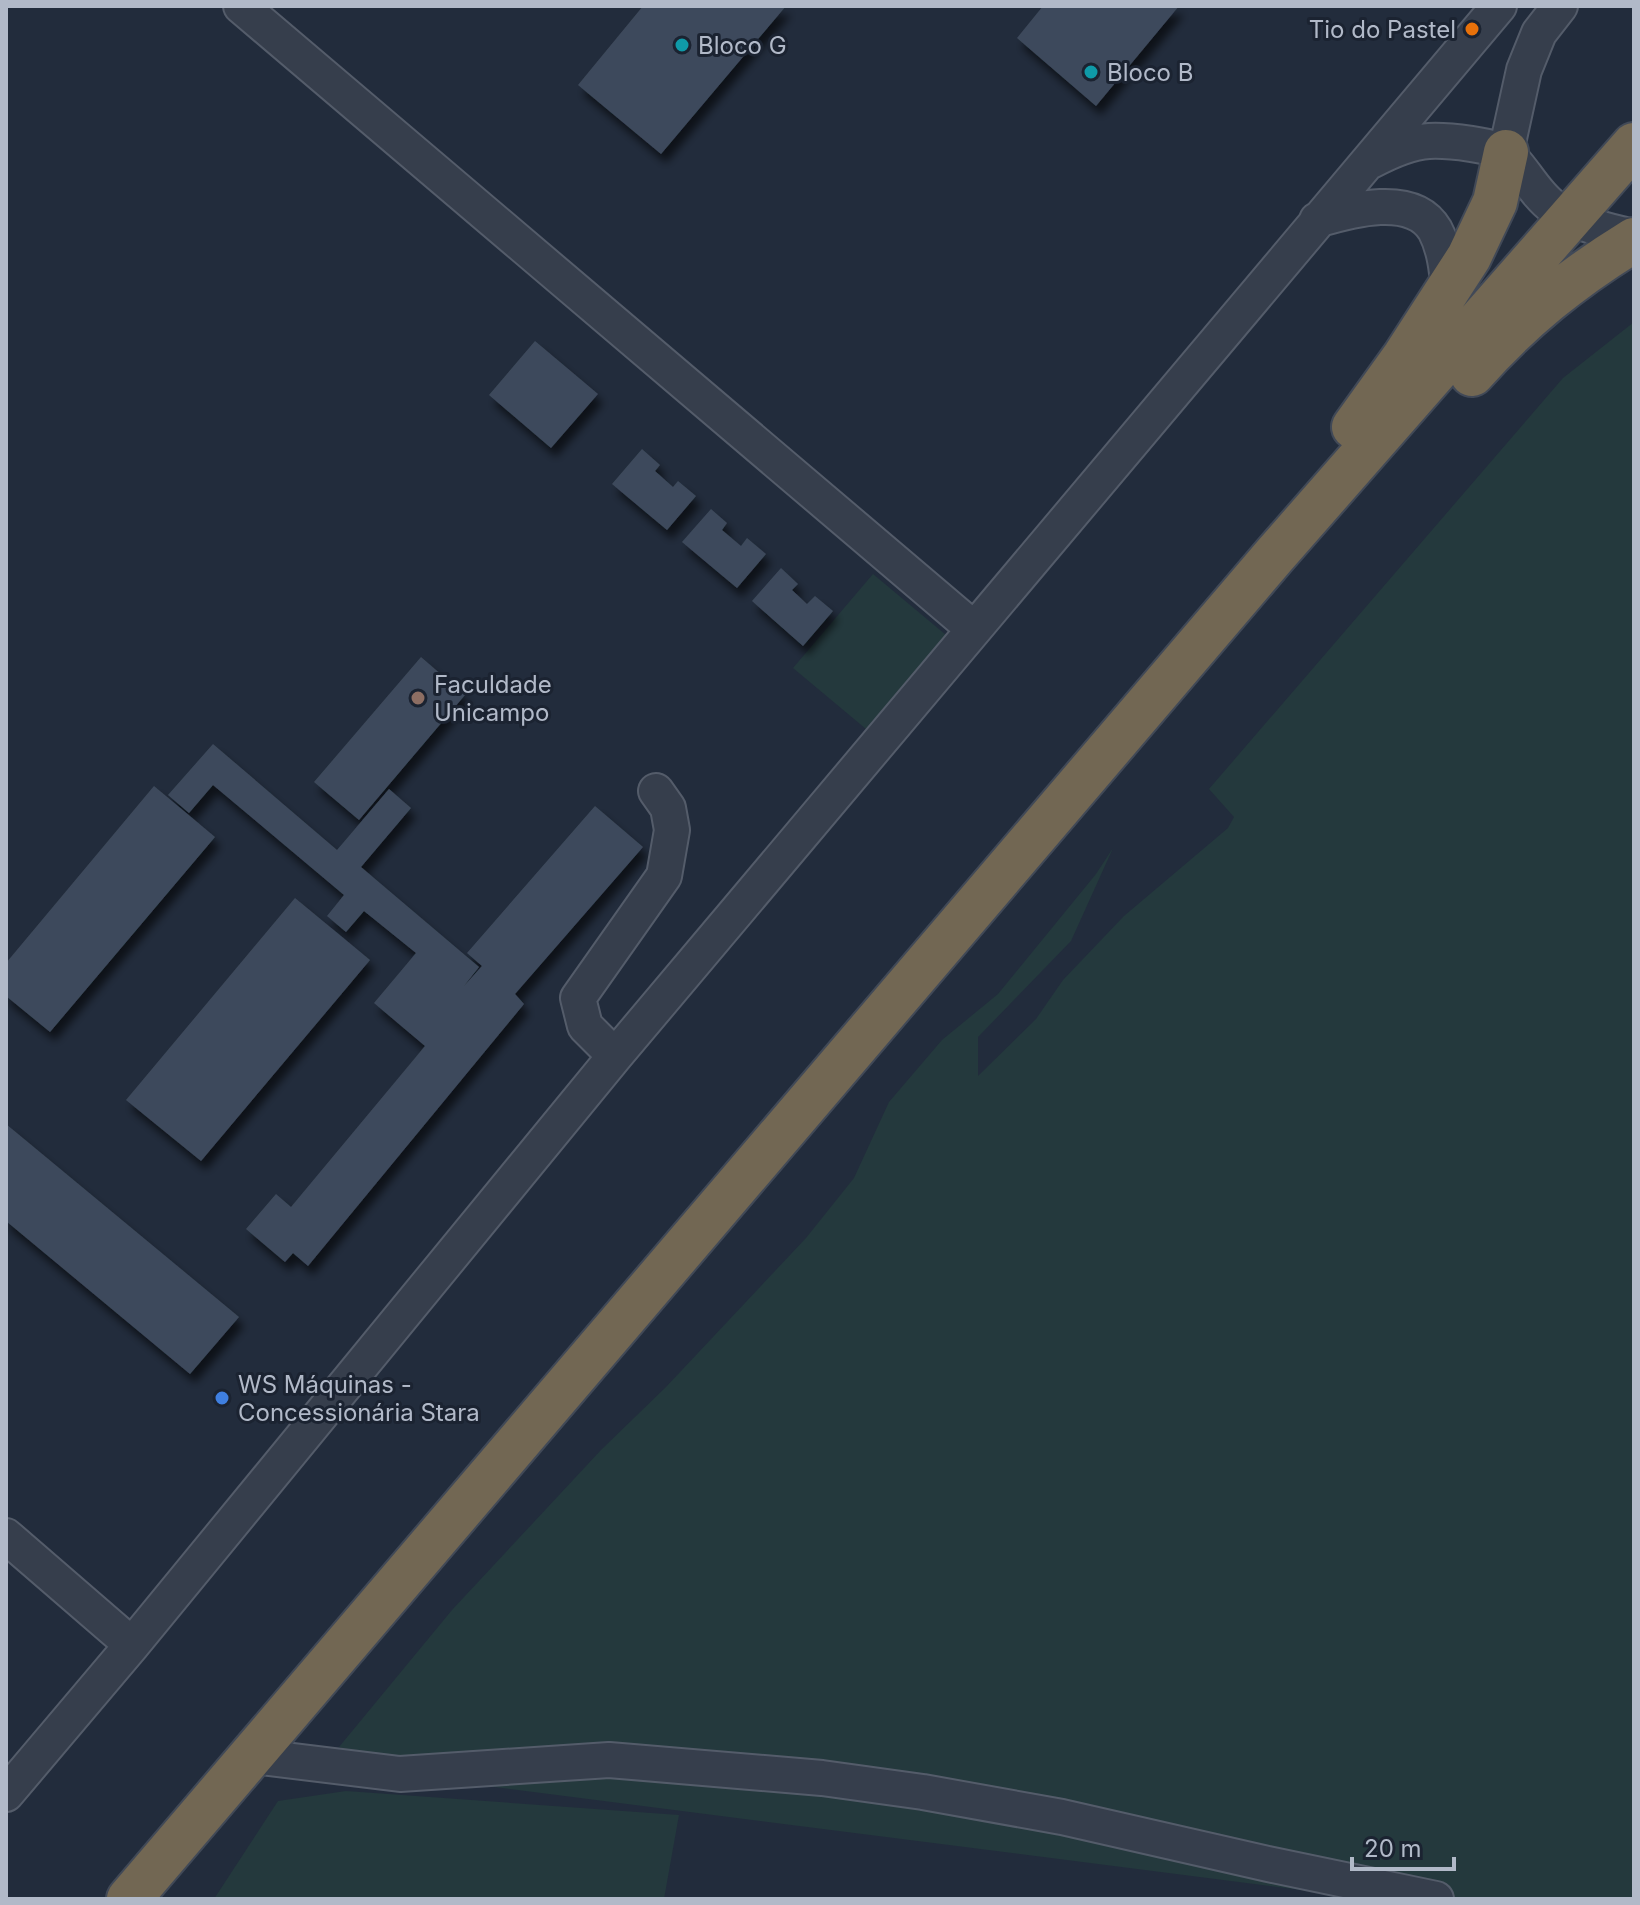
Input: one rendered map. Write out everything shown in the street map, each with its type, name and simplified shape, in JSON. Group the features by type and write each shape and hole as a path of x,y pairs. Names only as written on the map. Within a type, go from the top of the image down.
{"highway":[{"path":"129,1899 1274,556 1634,145"},
{"path":"1274,556 1333,457 1449,291 1469,257 1495,202 1506,152"},
{"path":"1274,556 1353,500 1429,423 1495,348 1554,293 1634,239"}],"street":[{"path":"241,6 974,629"},
{"path":"6,1794 615,1056 1499,6"},
{"path":"1506,152 1524,70 1539,33 1560,6"},
{"path":"1366,163 1394,150 1429,141 1493,148 1506,152 1550,206 1572,218 1634,239"},
{"path":"1317,220 1359,207 1399,208 1417,212 1434,228 1445,255 1449,291"},
{"path":"615,1056 585,1026 578,998 664,876 672,830 668,808 656,791"},
{"path":"6,1536 132,1645"},
{"path":"253,1756 400,1774 609,1760 822,1778 1062,1817 1436,1899"}],"green space":[{"path":"1634,322 1634,1899 1372,1899 330,1766 344,1749 339,1747 452,1610 806,1238 854,1178 889,1102 942,1040 998,994 1096,874 1113,848 1071,941 978,1037 978,1076 1036,1019 1063,980 1124,916 1228,828 1234,817 1209,789 1563,378"},
{"path":"873,574 946,635 866,729 793,668"},
{"path":"346,1791 679,1815 664,1899 214,1899 278,1801"}],"building":[{"name":"Bloco G","path":"643,6 786,6 661,154 578,85"},
{"name":"Bloco B","path":"1043,6 1179,6 1096,106 1017,38"},
{"path":"535,341 598,394 551,448 489,395"},
{"path":"642,449 660,465 655,471 673,487 678,481 696,496 667,530 612,484"},
{"path":"711,509 727,523 722,530 741,546 747,538 766,554 737,588 682,542"},
{"path":"781,568 798,584 792,590 807,604 815,596 833,611 803,646 752,601"},
{"path":"421,657 465,695 359,820 314,782"},
{"path":"213,744 337,850 389,789 411,808 361,867 479,967 464,986 482,966 467,953 595,806 643,847 515,994 524,1004 308,1266 293,1253 285,1262 246,1229 276,1194 291,1207 425,1046 374,1003 416,953 364,911 346,932 327,916 344,895 213,785 189,813 168,795"},
{"path":"154,786 215,837 50,1032 6,996 6,963"},
{"path":"295,898 370,960 201,1161 126,1100"},
{"path":"6,1124 239,1317 190,1374 6,1221"}],"place":[{"name":"Tio do Pastel","path":"1472,29"},
{"name":"Bloco G","path":"682,45"},
{"name":"Bloco B","path":"1091,72"},
{"name":"Faculdade Unicampo","path":"418,698"},
{"name":"WS Máquinas - Concessionária Stara","path":"222,1398"}]}
